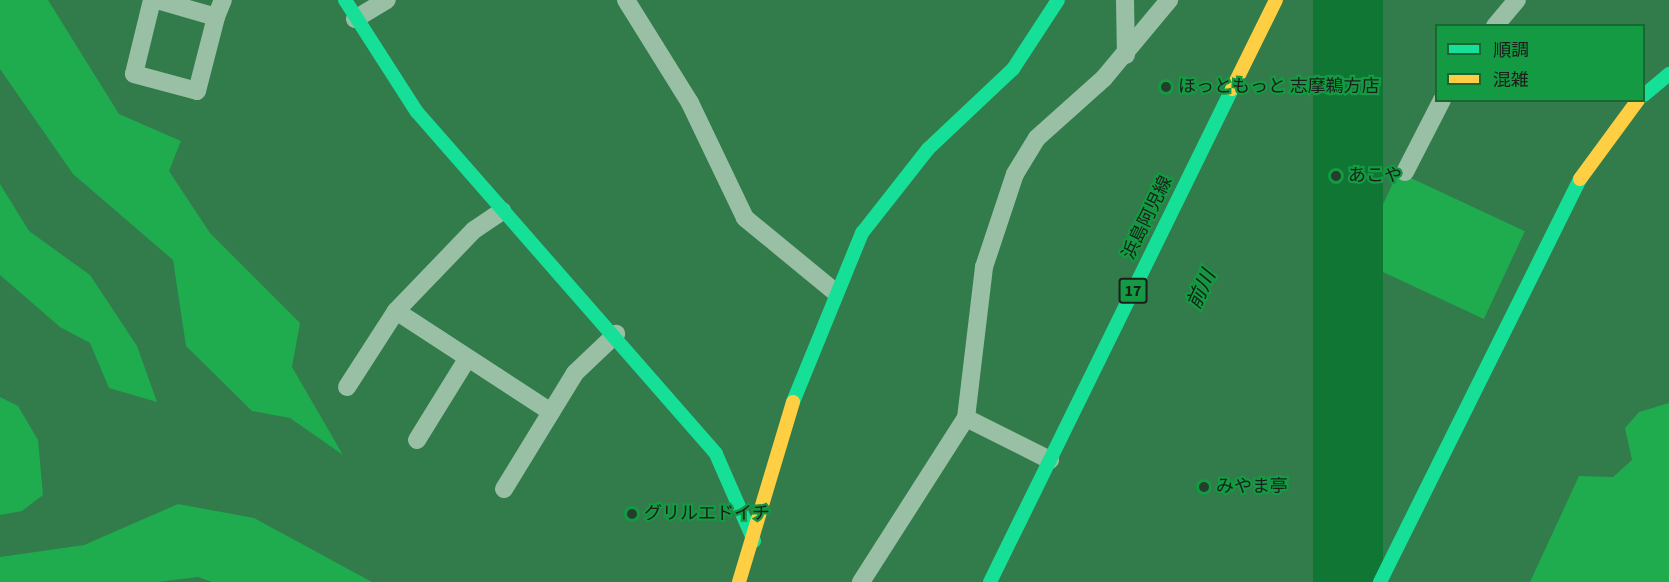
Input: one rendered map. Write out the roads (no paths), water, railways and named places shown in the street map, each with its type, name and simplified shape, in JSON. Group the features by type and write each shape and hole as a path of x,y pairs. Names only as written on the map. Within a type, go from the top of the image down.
{"street":[{"path":"152,0 134,74 197,91 219,8 157,0"},
{"path":"345,0 355,19 417,112 502,211 616,334 716,454 754,541"},
{"path":"355,19 387,0"},
{"path":"626,0 690,104 745,218 834,291"},
{"path":"740,582 802,373 834,291 888,195 1013,69 1047,26 1058,0"},
{"path":"1125,0 1126,55"},
{"path":"861,582 966,418 984,267 1015,174 1037,138 1126,55 1169,0"},
{"name":"浜島阿児線","path":"990,582 1276,0"},
{"path":"1497,24 1517,0"},
{"path":"1645,94 1669,74"},
{"path":"1405,172 1441,102"},
{"path":"1380,582 1572,191 1637,102"},
{"path":"347,387 396,311 474,230 502,211"},
{"path":"396,311 551,412"},
{"path":"504,489 575,373 616,334"},
{"path":"417,440 467,359"},
{"path":"966,418 1050,460"}],"water":[{"path":"1313,0 1383,0 1383,582 1313,582"}],"place":[{"name":"ほっともっと 志摩鵜方店","path":"1166,87"},
{"name":"あこや","path":"1336,176"},
{"name":"みやま亭","path":"1204,487"},
{"name":"グリルエドイチ","path":"632,514"}],"water label":[{"name":"前川","path":"1202,290"}]}
